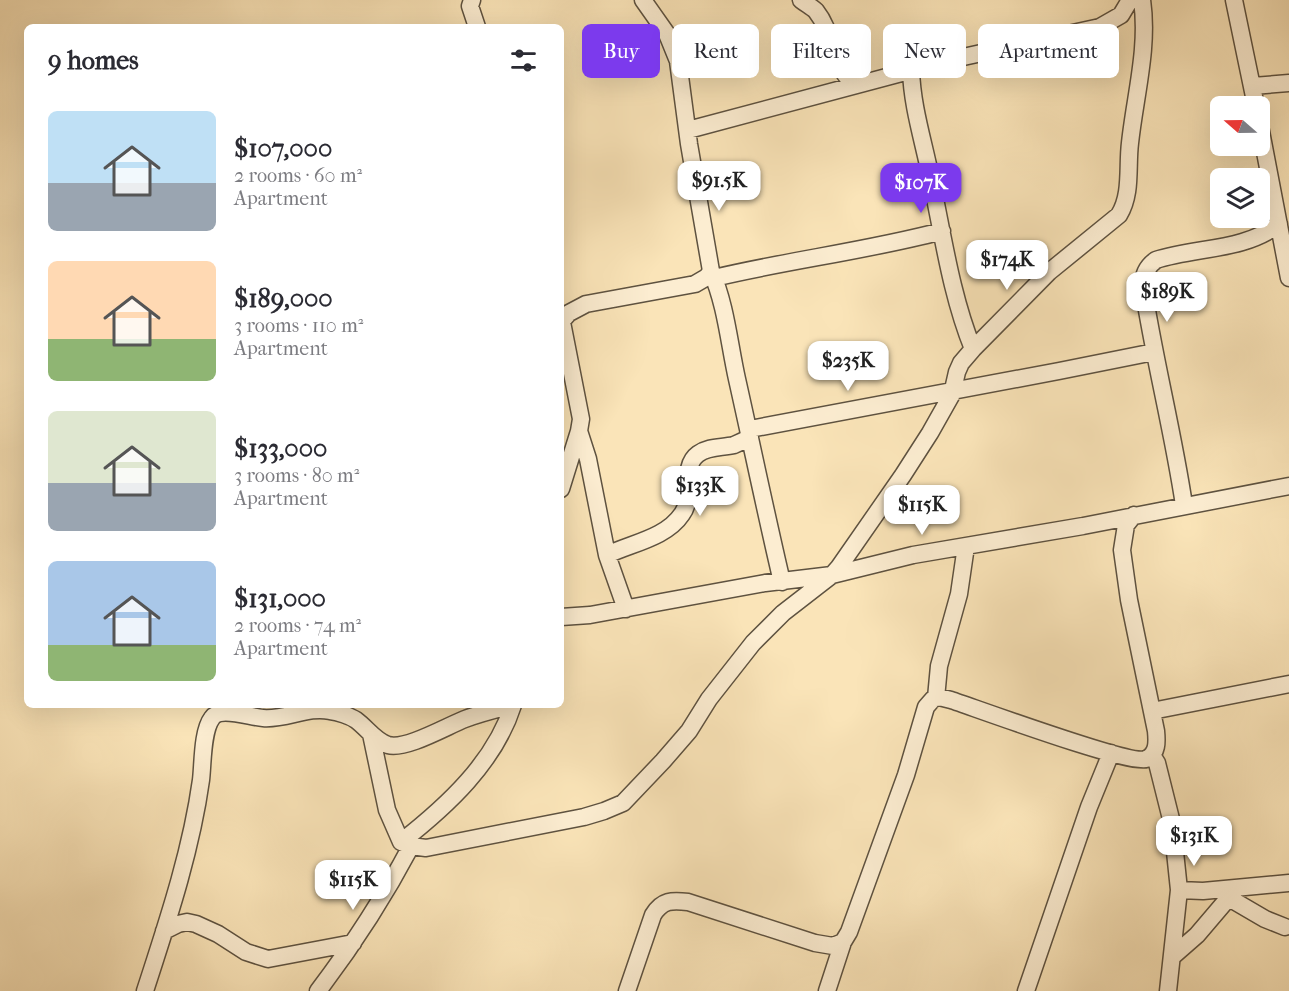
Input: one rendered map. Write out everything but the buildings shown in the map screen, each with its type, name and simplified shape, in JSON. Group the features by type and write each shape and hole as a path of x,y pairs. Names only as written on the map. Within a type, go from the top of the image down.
{"street":[{"path":"472,0 470,6 476,24"},
{"path":"643,0 674,47 682,81 712,274 721,302 782,582"},
{"path":"801,0 815,10 824,23 839,66 855,85"},
{"path":"966,57 1100,27 1121,15 1130,0"},
{"path":"371,734 387,810 406,844 426,848 568,821 604,812 623,803 689,730 709,699 753,643 783,613 832,575 918,453 954,390 957,371 973,349 1049,272 1110,224 1123,209 1128,191 1130,145 1143,41 1142,0"},
{"path":"1234,0 1254,96"},
{"path":"688,130 883,78"},
{"path":"912,78 922,144 966,331 973,349"},
{"path":"1252,86 1289,83"},
{"path":"1266,156 1289,279"},
{"path":"1184,505 1173,433 1154,352 1143,286 1144,275 1149,265 1156,260 1256,238 1279,224"},
{"path":"564,317 586,304 695,284 712,274 894,243 942,231"},
{"path":"564,334 581,419 579,431 565,464"},
{"path":"607,555 629,544 656,535 676,521 684,512 687,503 693,459 707,449 735,445 750,433 954,390 1154,352"},
{"path":"579,431 588,459 607,555 626,609"},
{"path":"564,617 626,609 832,575 913,555 1289,486"},
{"path":"827,991 843,942 853,921 898,797 922,718 930,701 936,698 951,699 1111,753 1139,760 1152,755 1156,746 1156,738 1129,600 1122,550 1126,525 1134,515"},
{"path":"936,698 939,666 959,594 966,546"},
{"path":"1152,711 1289,684"},
{"path":"145,991 197,810 207,732 211,718 216,714 224,711 269,718 318,710 330,711 355,719 371,734 388,745 401,745 466,719 503,708"},
{"path":"318,991 353,944 385,894 406,844 446,805 483,763 502,733 512,708"},
{"path":"1026,991 1089,807 1111,753"},
{"path":"1152,755 1156,759 1172,823 1179,890 1168,991"},
{"path":"1179,890 1233,893 1289,883"},
{"path":"1233,893 1265,919 1285,927"},
{"path":"1173,956 1197,935 1233,893"},
{"path":"627,991 653,915 661,905 669,901 688,902 815,943 832,946 843,942"},
{"path":"164,931 187,922 196,924 218,934 246,952 268,958 353,944"}]}
